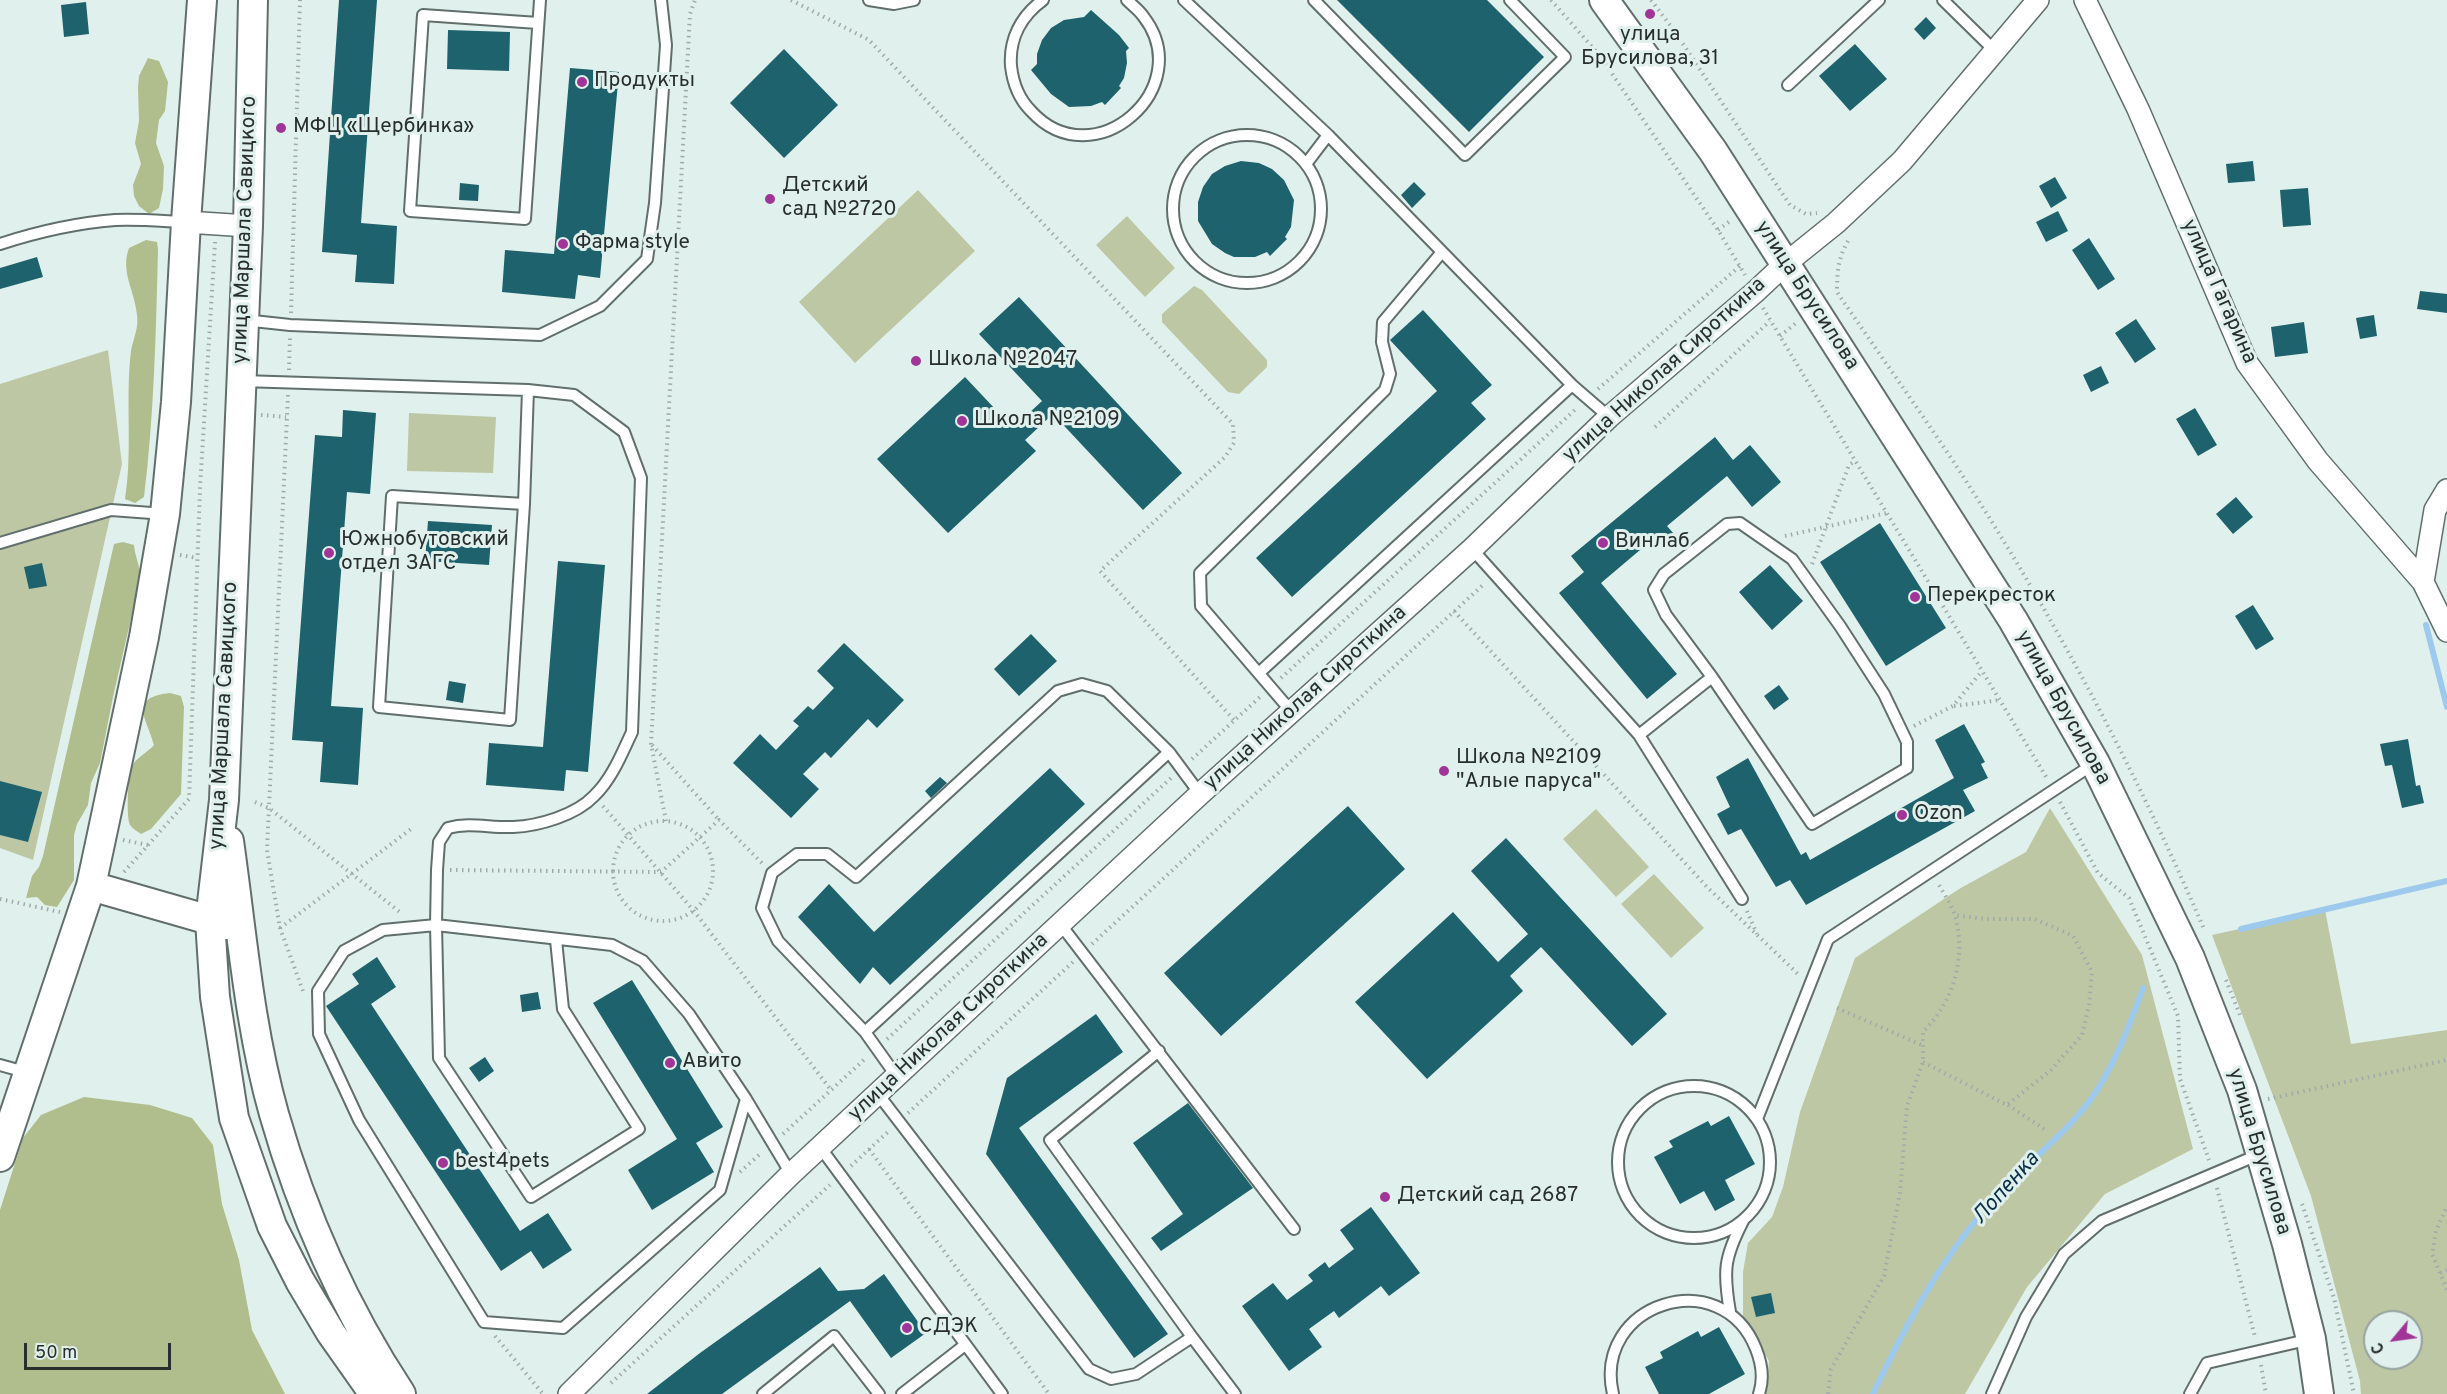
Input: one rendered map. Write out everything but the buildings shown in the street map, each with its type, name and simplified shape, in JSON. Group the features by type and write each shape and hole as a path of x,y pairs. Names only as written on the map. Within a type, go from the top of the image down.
{"street":[{"path":"0,1158 81,917 99,888 144,637 165,514 176,402 202,0"},
{"name":"улица Маршала Савицкого","path":"253,0 248,226 224,800 210,920 215,997 234,1118 272,1226 300,1281 331,1333 374,1394"},
{"name":"улица Брусилова","path":"1604,0 1713,151 2013,620 2095,763 2190,958 2242,1090 2287,1244 2311,1339 2319,1394"},
{"name":"улица Николая Сироткина","path":"569,1394 791,1174 1200,794 1472,549 1609,417 1785,264 1836,223 1902,161 2038,0"},
{"name":"улица Гагарина","path":"2085,0 2138,109 2247,363 2318,461 2423,582 2447,631"},
{"path":"186,222 248,226"},
{"path":"2423,582 2435,510 2447,490"},
{"path":"224,800 256,1035 273,1113 292,1174 319,1239 355,1315 379,1360 401,1394"},
{"path":"99,888 242,928"}],"lane":[{"path":"538,23 423,15 410,211 525,219 540,0"},
{"path":"244,320 290,325 540,335 600,306 648,259 655,203 666,45 661,0"},
{"path":"868,0 894,4 914,0"},
{"path":"1043,0 1031,9 1017,29 1010,54 1012,79 1023,102 1039,120 1060,131 1083,135 1106,132 1128,121 1144,105 1155,83 1159,60 1155,37 1143,16 1126,0"},
{"path":"1136,9 1144,0"},
{"path":"1184,0 1328,135 1572,385 1609,417"},
{"path":"1314,0 1465,155 1565,57 1510,0"},
{"path":"1788,85 1879,0"},
{"path":"1942,0 1996,52"},
{"path":"1239,135 1264,137 1287,147 1306,164 1317,185 1321,208 1317,232 1307,253 1290,270 1269,280 1257,282 1246,283 1222,279 1201,268 1185,250 1175,227 1173,202 1179,178 1194,157 1214,142 1239,135"},
{"path":"1306,164 1328,135"},
{"path":"0,244 53,229 117,220 186,222"},
{"path":"1291,711 1260,672 1201,606 1200,573 1385,390 1390,374 1382,342 1383,322 1442,252"},
{"path":"241,381 528,390 574,395 624,432 641,478 632,732 619,760 594,796 560,818 513,827 463,824 448,828 439,842 436,925 439,1058 531,1197 639,1129 563,1009 555,940"},
{"path":"1260,672 1572,385"},
{"path":"524,504 392,496 380,707 510,720 524,504 528,390"},
{"path":"0,543 111,510 165,514"},
{"path":"1740,523 1767,541 1792,559 1807,579 1884,694 1907,742 1907,768 1812,824 1712,677 1666,615 1654,590 1664,574 1727,524 1740,523"},
{"path":"1472,549 1639,735 1742,899"},
{"path":"1639,735 1712,677"},
{"path":"897,1077 865,1032 778,941 762,908 772,873 797,854 827,854 856,877 1058,691 1082,684 1107,690 1169,752 1200,794"},
{"path":"865,1032 1169,752"},
{"path":"1757,1119 1828,939 2095,763"},
{"path":"746,1099 720,1190 562,1328 484,1322 359,1120 319,1034 318,990 344,951 383,930 436,925 612,945 643,961 689,1014 746,1099 791,1174"},
{"path":"1061,925 1294,1228"},
{"path":"1159,1052 1050,1140 1235,1394"},
{"path":"0,1065 29,1073"},
{"path":"1744,1221 1716,1235 1690,1239 1665,1233 1643,1220 1626,1199 1618,1175 1618,1149 1626,1124 1642,1104 1665,1090 1690,1085 1716,1088 1739,1100 1757,1119 1766,1136 1770,1155 1769,1175 1764,1193 1744,1221 1731,1245 1724,1278 1730,1312 1752,1338 1761,1360 1762,1384 1759,1394"},
{"path":"878,1094 1089,1369 1111,1379 1136,1374 1192,1337"},
{"path":"820,1147 1002,1394"},
{"path":"1992,1394 2026,1317 2064,1254 2102,1221 2260,1154"},
{"path":"1613,1394 1611,1368 1617,1345 1630,1325 1648,1311 1670,1302 1693,1300 1730,1312"},
{"path":"763,1394 834,1336 879,1394"},
{"path":"2190,1394 2206,1363 2311,1339"},
{"path":"902,1394 965,1346"}],"path":[{"path":"300,0 288,382 267,850 280,928 303,992"},
{"path":"666,820 651,744 690,15 695,0"},
{"path":"790,0 869,40 1233,424 1234,443 1225,457 1100,571 1234,720"},
{"path":"1551,0 1600,56 1740,266 1770,321 2054,790 2098,873 2129,898 2178,1016 2180,1079 2214,1173 2259,1351 2266,1394"},
{"path":"99,888 189,799 200,500 215,224"},
{"path":"720,1190 1588,399 1740,266"},
{"path":"1655,426 1770,321"},
{"path":"1807,579 1850,465 1855,461"},
{"path":"1767,541 1827,525 1887,513"},
{"path":"608,1386 1495,574"},
{"path":"1454,611 1707,887 1809,985"},
{"path":"1953,706 1982,671"},
{"path":"1903,732 1953,706 2000,700"},
{"path":"651,744 719,820 772,873"},
{"path":"594,796 694,911 831,1090"},
{"path":"255,802 269,808 418,926"},
{"path":"666,820 690,828 700,837 709,851 713,875 705,899 694,911 680,919 664,922 649,920 634,913 623,902 615,888 612,872 614,858 628,834 646,824 666,820"},
{"path":"437,870 661,872 719,820"},
{"path":"280,928 411,829"},
{"path":"1828,1394 1832,1369 1884,1276 1900,1193 1907,1106 1923,1062 1923,1032 1934,1022 1947,1000 1958,970 1960,948 1955,915 1932,871"},
{"path":"0,899 81,917"},
{"path":"1742,899 1758,936"},
{"path":"1955,915 1985,919 2035,919 2073,936 2092,972 2089,1006 2082,1035 2051,1070 2007,1105"},
{"path":"1837,1008 1924,1046"},
{"path":"2267,1099 2447,1060"},
{"path":"1923,1062 2007,1105 2047,1131"},
{"path":"869,1149 1049,1394"},
{"path":"2447,1206 2436,1232 2432,1254 2447,1290"},
{"path":"2440,1273 2447,1270"},
{"path":"484,1322 543,1394"}],"green space":[{"path":"148,58 159,61 168,82 165,111 159,120 156,143 164,166 163,189 159,208 149,214 139,206 134,196 133,185 141,164 135,143 139,121 139,76"},
{"path":"918,190 975,251 855,363 799,302"},
{"path":"1127,216 1175,268 1145,297 1096,245"},
{"path":"146,240 157,242 158,249 155,342 144,497 135,503 125,499 128,462 129,369 137,329 136,306 126,265 129,248"},
{"path":"1194,286 1202,290 1267,360 1267,367 1239,394 1228,392 1162,322 1162,314"},
{"path":"108,350 122,464 33,860 0,848 0,384"},
{"path":"409,413 496,417 493,473 407,471"},
{"path":"123,542 134,545 140,579 100,763 91,783 88,805 77,824 74,835 74,880 57,907 45,905 37,897 26,898 32,876 43,856 114,544"},
{"path":"170,693 181,696 184,707 181,794 151,829 141,834 130,825 128,814 131,768 135,761 154,745 143,711 144,705 148,699"},
{"path":"2050,808 2142,955 2193,1149 2105,1194 2027,1287 1965,1394 1766,1394 1769,1361 1743,1316 1743,1272 1748,1243 1772,1217 1783,1187 1800,1112 1855,958 1959,889 2026,852"},
{"path":"1596,809 1649,867 1616,897 1563,839"},
{"path":"1654,874 1704,928 1671,958 1621,904"},
{"path":"2325,910 2351,1044 2447,1030 2447,1394 2361,1394 2360,1381 2311,1196 2212,935"},
{"path":"84,1097 150,1105 192,1118 213,1145 222,1204 239,1260 252,1330 285,1394 0,1394 0,1210 23,1138 41,1115"}],"waterway":[{"name":"Лопенка","path":"2426,625 2447,707"},
{"name":"Лопенка","path":"2241,929 2447,881"},
{"name":"Лопенка","path":"1873,1394 1913,1315 1961,1239 1999,1194 2081,1112 2100,1086 2127,1031 2143,988"}],"place":[{"name":"улица Брусилова, 31","path":"1650,14"},
{"name":"Продукты","path":"582,82"},
{"name":"МФЦ «Щербинка»","path":"281,128"},
{"name":"Детский сад №2720","path":"770,199"},
{"name":"Фарма style","path":"563,244"},
{"name":"Школа №2047","path":"916,361"},
{"name":"Школа №2109","path":"962,421"},
{"name":"Винлаб","path":"1603,543"},
{"name":"Южнобутовский отдел ЗАГС","path":"329,553"},
{"name":"Перекресток","path":"1915,597"},
{"name":"Школа №2109 \"Алые паруса\"","path":"1444,771"},
{"name":"Ozon","path":"1902,815"},
{"name":"Авито","path":"670,1063"},
{"name":"best4pets","path":"443,1163"},
{"name":"Детский сад 2687","path":"1385,1197"},
{"name":"СДЭК","path":"907,1328"}]}
